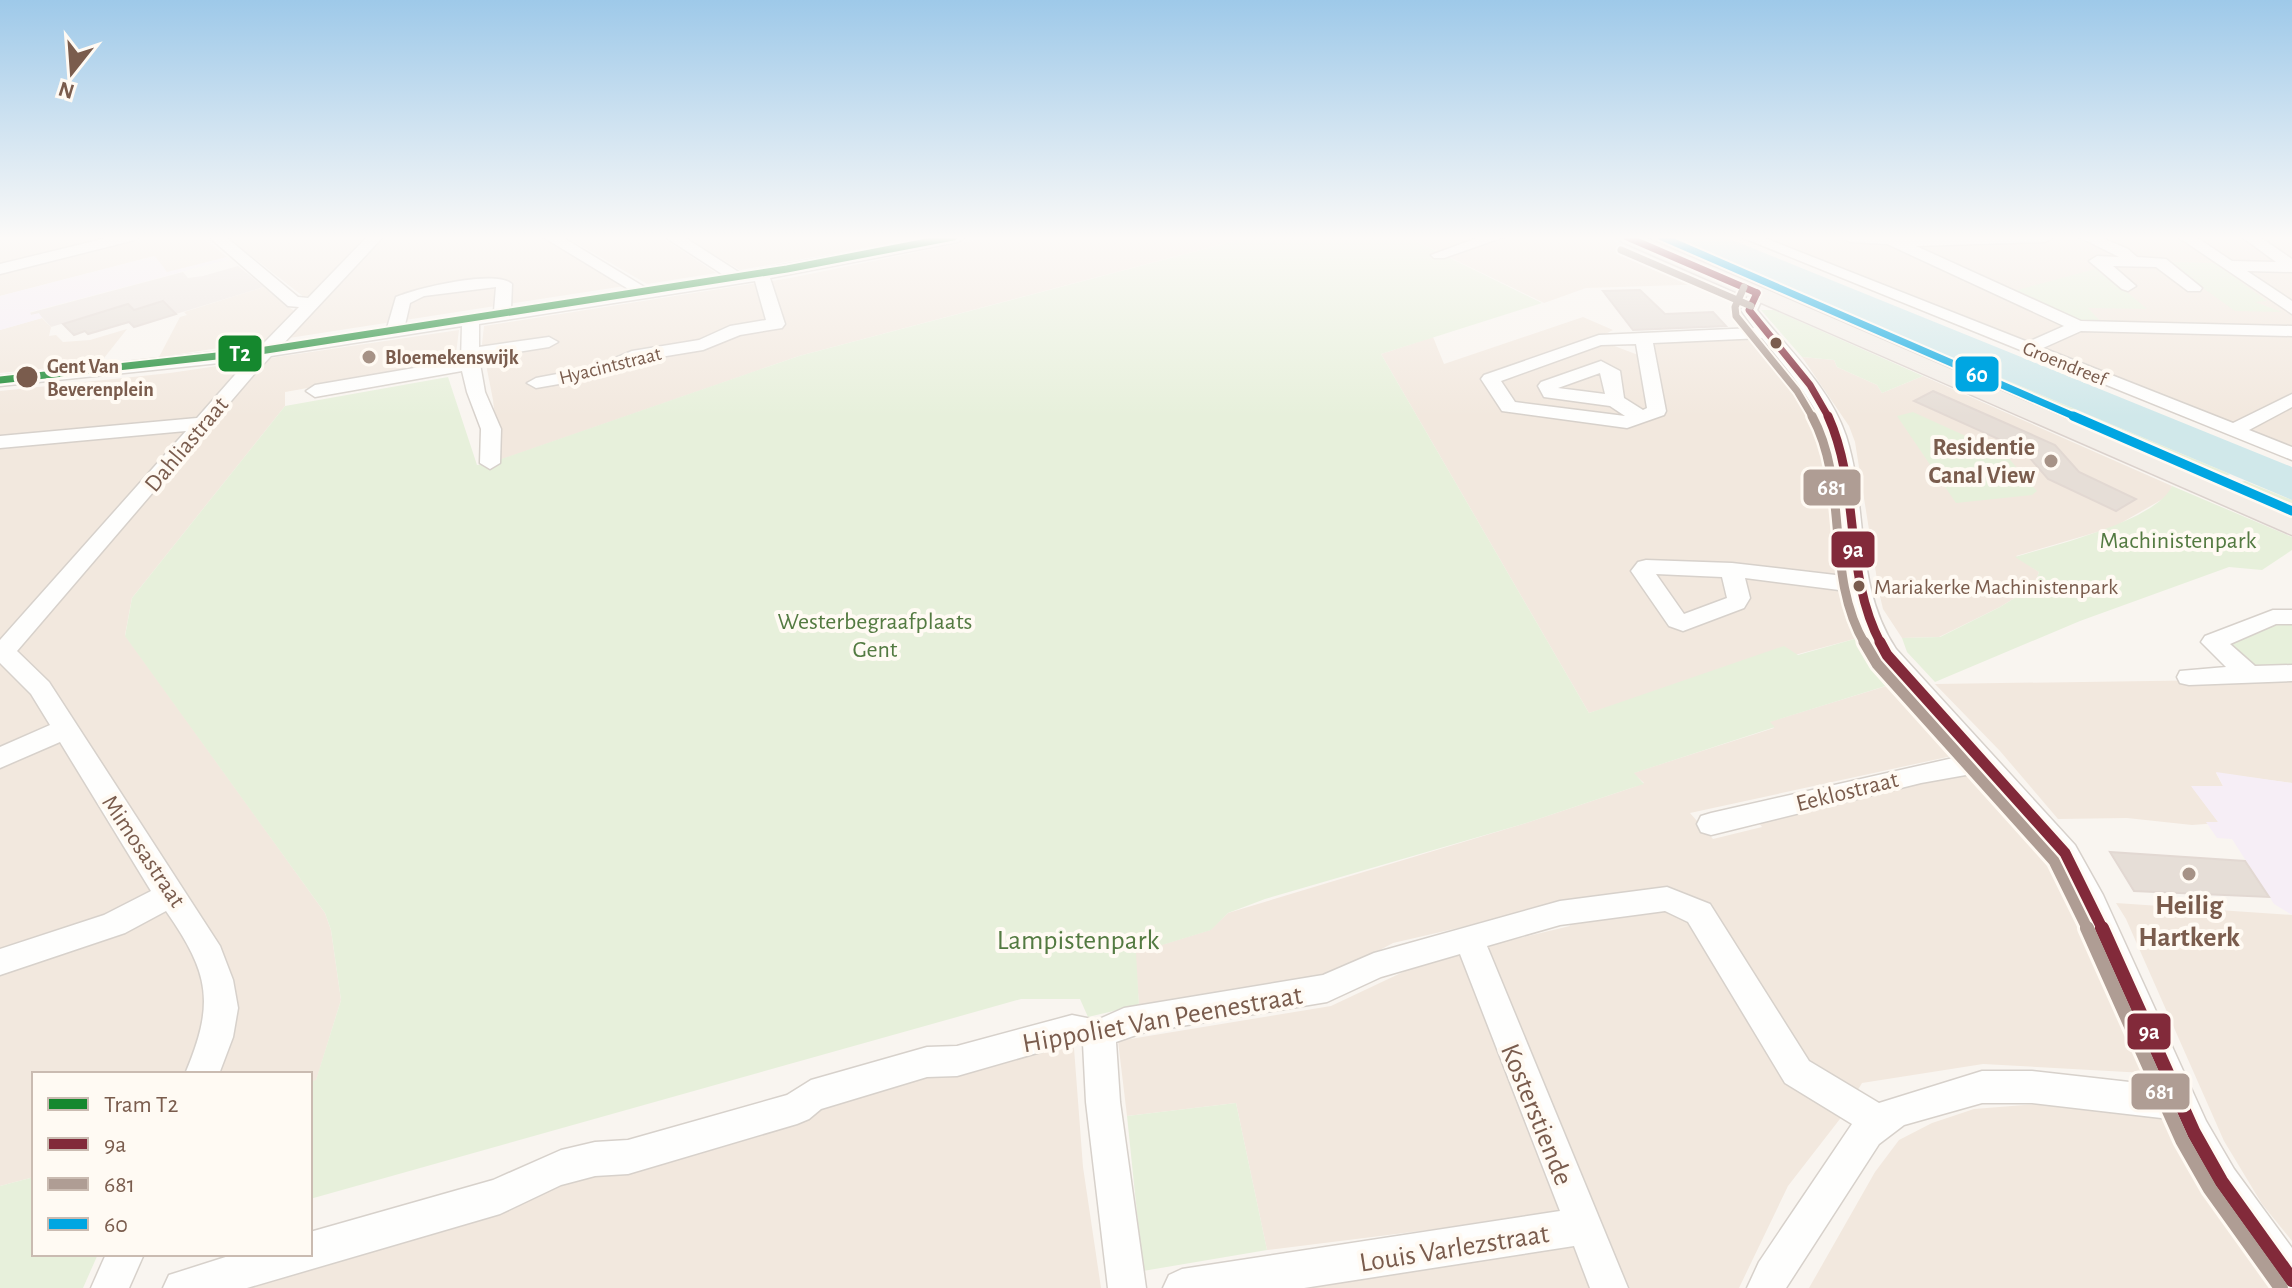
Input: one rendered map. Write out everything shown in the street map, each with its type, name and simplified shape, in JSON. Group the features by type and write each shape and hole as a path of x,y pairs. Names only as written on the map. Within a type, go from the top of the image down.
{"main road":[{"path":"1766,297 2292,526"}],"street":[{"path":"288,297 294,302 313,303"},
{"name":"Dahliastraat","path":"0,652 17,639 267,351 319,297"},
{"path":"395,331 402,300 409,297"},
{"path":"502,315 503,297"},
{"path":"0,381 122,370 267,351 620,297"},
{"name":"Hyacintstraat","path":"536,383 599,372 638,355 703,345 736,330 776,324 768,297"},
{"path":"1755,297 1749,310 1816,398 1833,428 1866,621 1887,655 2065,853 2088,895 2181,1104 2221,1181 2292,1280"},
{"name":"Groendreef","path":"1900,297 2292,454"},
{"path":"2015,297 2078,326 2292,331"},
{"path":"2275,297 2292,309"},
{"path":"471,320 470,359 476,392 491,429 490,463"},
{"path":"2028,349 2078,326"},
{"path":"1641,338 1646,345 1657,411 1627,422 1509,407 1490,379 1599,340 1641,338 1767,333"},
{"path":"315,391 549,342"},
{"path":"2233,431 2292,400"},
{"path":"1615,401 1642,417"},
{"path":"0,442 205,423"},
{"path":"1732,570 1859,585"},
{"path":"2248,674 2213,642 2273,617 2292,617"},
{"name":"Mimosastraat","path":"0,652 17,663 40,688 194,925 221,994 223,1012 218,1035 203,1072"},
{"path":"2189,677 2292,673"},
{"path":"0,758 65,729"},
{"name":"Eeklostraat","path":"1711,824 1921,773 1984,762"},
{"path":"0,962 114,924 172,894"},
{"name":"Hippoliet Van Peenestraat","path":"312,1250 500,1196 527,1179 605,1156 628,1157 782,1113 797,1108 811,1096 927,1062 957,1061 1072,1029 1099,1035 1124,1022 1327,988 1374,966 1560,913 1667,899 1699,913 1797,1072 1880,1122"},
{"name":"Kosterstiende","path":"1469,939 1609,1288"},
{"path":"1099,1035 1103,1102 1127,1288"},
{"path":"1766,1288 1867,1132 1894,1112 1982,1087 2032,1087 2181,1104"},
{"name":"Louis Varlezstraat","path":"1182,1288 1583,1226"},
{"path":"110,1288 124,1256"},
{"path":"182,1288 293,1256"}],"shaded area":[{"path":"0,297 86,297 30,312 31,315 39,313 42,318 0,330"},
{"path":"89,297 231,297 176,314 163,301 134,310 128,304 51,327 39,314 29,313"},
{"path":"232,297 277,297 294,311 266,341 159,357 180,317 187,315 184,312"},
{"path":"327,297 553,297 289,338"},
{"path":"668,297 1022,297 799,356 500,460 482,344 484,326"},
{"path":"1532,297 1561,297 1544,303"},
{"path":"1910,297 2292,297 2292,446 2289,448"},
{"path":"1583,317 1613,330 1596,339 1654,361 1654,340 1760,337 1803,396 1823,443 1835,555 1858,638 1589,713 1381,354 1433,337 1444,364"},
{"path":"42,318 51,327 49,336 56,335 63,342 90,340 127,329 100,363 0,373 0,330"},
{"path":"459,330 455,362 285,392 285,406 132,598 125,635 325,913 331,930 341,1000 316,1081 312,1082 312,1072 32,1072 32,1178 0,1186 0,391 170,373"},
{"path":"1802,357 1834,360 1837,367 1877,385 1882,393 1923,376 2172,486 2168,496 2114,527 2016,556 2039,572 2034,586 2000,607 1939,637 1902,638 1883,609 1855,442 1849,426"},
{"path":"2292,679 2292,783 2216,773 2223,786 2192,787 2219,823 2192,825 2127,818 2058,819 2000,751 1935,684"},
{"path":"1896,683 1961,754 1690,813 1713,839 1762,827 1756,819 1903,783 1978,772 2059,871 2132,1032 2145,1073 1983,1064 1862,1083 1843,1115 1788,1186 1739,1288 1627,1288 1483,947 1570,926 1558,905 1393,943 1333,975 1139,1005 1135,953 1210,930 1228,913 1631,788 1644,783 1633,773 1774,728 1769,722"},
{"path":"2216,772 2292,783 2292,915 2274,904 2232,839 2217,838 2206,822 2218,822 2191,786 2223,786"},
{"path":"2116,903 2292,915 2292,1241 2262,1204 2224,1141 2126,919"},
{"path":"1460,954 1563,1213 1267,1250 1236,1103 1127,1116 1118,1041 1331,1006 1420,964"},
{"path":"1073,1035 1083,1167 1101,1288 212,1288"},
{"path":"2048,1103 2101,1107 2167,1119 2179,1132 2208,1200 2278,1288 1809,1288 1875,1172 1899,1140 1932,1123 1974,1109"},
{"path":"1574,1242 1592,1288 1275,1288"}],"green space":[{"name":"Westerbegraafplaats Gent","path":"1022,297 1530,297 1542,303 1381,354 1589,713 1784,646 1798,655 1858,638 1872,663 1892,684 1770,722 1775,727 1634,773 1644,784 1523,824 1265,899 1228,913 1211,930 1136,953 1139,1005 1088,1017 1080,999 1021,999 312,1198 312,1081 316,1080 341,1000 331,930 325,913 125,636 132,598 285,406 448,377 477,465 799,356"},
{"path":"1783,297 1808,297 2230,474 2213,480"},
{"path":"2021,297 2133,297 2147,309 2088,308 2103,324 2078,324"},
{"path":"2216,297 2262,297 2267,301 2255,302 2282,312 2235,311"},
{"path":"1761,310 1774,310 1923,376 1882,393 1877,385 1837,367 1834,360 1802,357"},
{"path":"1913,412 2005,454 2037,491 2032,495 1956,503 1897,416"},
{"path":"2245,481 2292,500 2292,515 2232,488 2231,485"},
{"name":"Machinistenpark","path":"2172,486 2292,537 2292,550 2262,570 2229,567 2080,621 1935,682 1907,652 1902,638 1940,637 2034,586 2039,572 2015,557 2125,521 2162,499"},
{"path":"2281,621 2292,622 2292,665 2250,666 2230,648 2235,641"},
{"path":"1236,1103 1267,1250 1143,1271 1127,1116"},
{"path":"32,1178 32,1256 97,1256 83,1288 0,1288 0,1186"}],"water":[{"path":"1808,297 1873,297 2292,467 2292,500"}],"building":[{"path":"1608,297 1647,297 1665,314 1713,312 1726,326 1633,330"},
{"path":"163,301 176,314 134,327 129,322 74,335 63,324 128,304 134,310"},
{"name":"Residentie Canal View","path":"1933,391 2055,445 2079,472 2136,499 2116,511 2048,479 2023,450 1914,401"},
{"name":"Heilig Hartkerk","path":"2110,852 2245,861 2269,897 2134,891"}],"tram line":[{"name":"T2","path":"0,380 253,352 606,297"},
{"path":"0,383 27,381"}],"transit line":[{"name":"681","path":"1730,297 1751,306"},
{"name":"681","path":"1739,297 1735,307 1736,316 1797,391 1823,441 1830,470 1844,583 1861,637 1877,664 2054,861 2075,901 2182,1140 2210,1189 2281,1288"},
{"name":"9a","path":"1755,297 1749,310 1810,385 1836,436 1843,464 1857,573 1872,628 1887,655 2065,853 2088,895 2194,1133 2221,1181 2292,1280"},
{"name":"60","path":"1800,297 2292,511"}],"place":[{"name":"Bloemekenswijk","path":"369,357"},
{"name":"Gent Van Beverenplein","path":"27,377"},
{"name":"Residentie Canal View","path":"2051,461"},
{"name":"Mariakerke Machinistenpark","path":"1859,586"},
{"name":"Heilig Hartkerk","path":"2189,874"}],"park label":[{"name":"Lampistenpark","path":"1078,939"}]}
